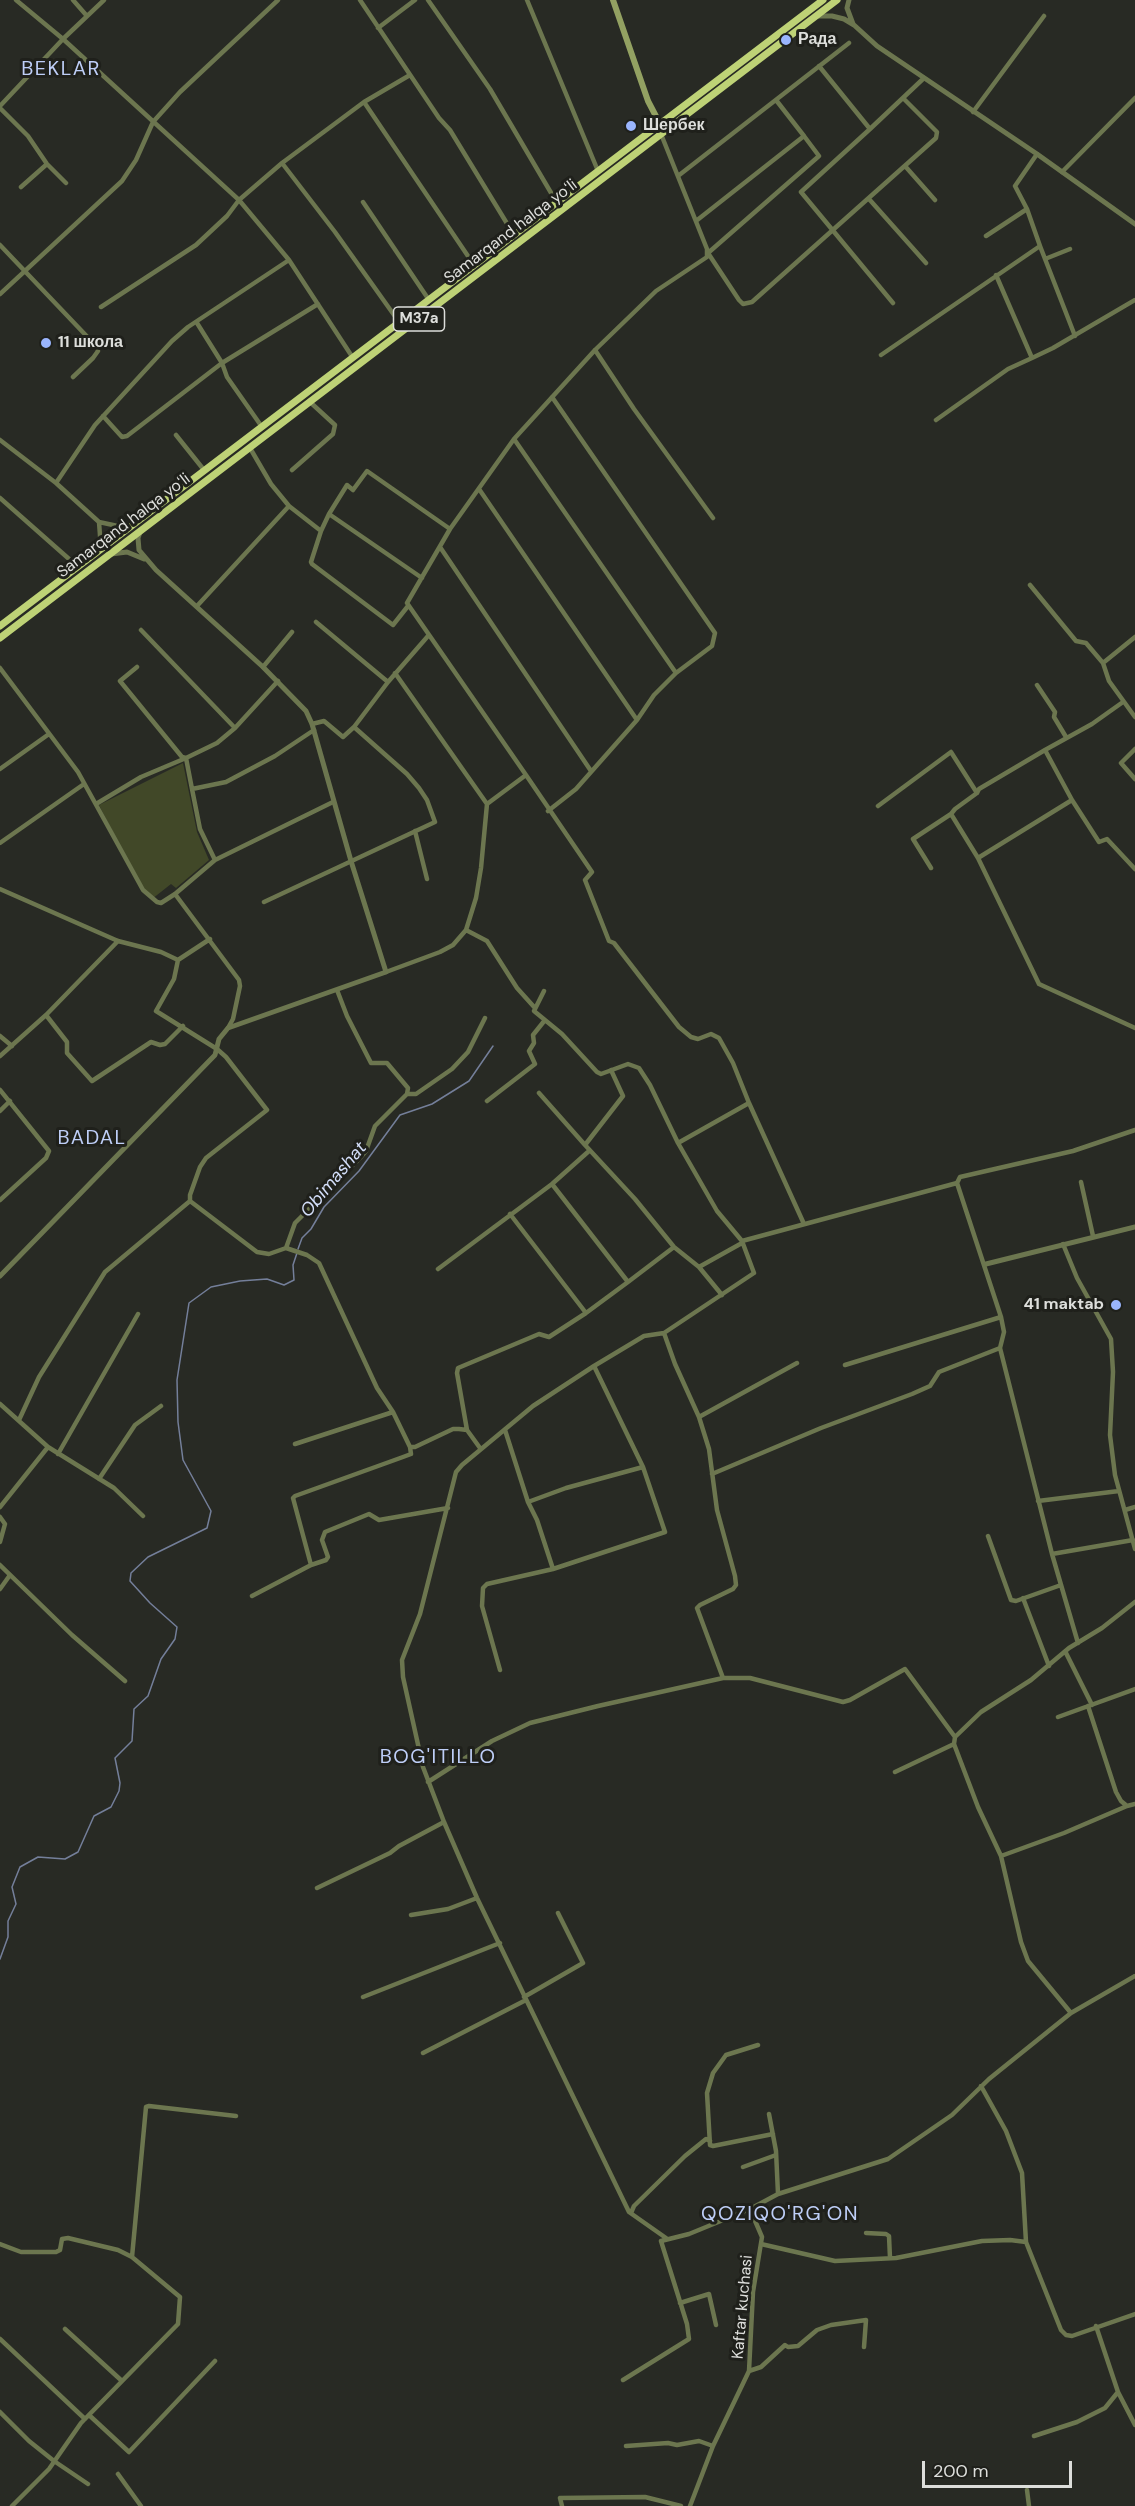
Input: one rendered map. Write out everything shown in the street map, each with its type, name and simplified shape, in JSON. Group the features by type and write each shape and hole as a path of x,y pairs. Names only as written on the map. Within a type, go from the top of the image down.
{"highway":[{"name":"Samarqand halqa yoʻli","path":"1,623 823,0"},
{"name":"Samarqand halqa yoʻli","path":"0,638 837,0"},
{"path":"718,80 723,87"},
{"path":"202,471 207,481"},
{"path":"15,614 21,621"}],"main road":[{"path":"613,0 648,101 660,124"}],"street":[{"path":"16,0 63,39 239,200 289,260 353,358"},
{"path":"73,0 87,16"},
{"path":"66,183 47,164 28,136 0,107 63,39 104,0"},
{"path":"0,294 122,181 136,160 153,122 180,92 278,0"},
{"path":"360,0 439,118 450,130 514,235"},
{"path":"378,28 415,0"},
{"path":"428,0 490,89 557,203"},
{"path":"527,0 598,171"},
{"path":"849,0 848,16 854,25 878,46 1135,224"},
{"path":"817,16 832,16 854,25"},
{"path":"973,112 1044,16"},
{"path":"678,176 849,43"},
{"path":"819,66 870,129"},
{"path":"101,307 196,245 227,216 239,200 282,163 364,102 410,75"},
{"path":"893,303 802,195 802,190 924,78"},
{"path":"661,134 708,253 739,300 748,304 869,199 938,135 903,98"},
{"path":"1062,172 1135,98"},
{"path":"450,530 367,471 353,490 347,486 329,514 311,562 393,625 408,606 407,603 450,530 514,439 552,397 656,291 704,260 708,253 819,156 776,100"},
{"path":"364,102 474,265"},
{"path":"696,221 804,136"},
{"path":"1037,154 1015,186 1027,209 1075,336"},
{"path":"282,163 399,322"},
{"path":"21,187 47,164"},
{"path":"905,166 935,200"},
{"path":"869,199 926,263"},
{"path":"363,202 429,300"},
{"path":"986,237 1027,209"},
{"path":"0,245 97,347 98,351 93,358 73,377"},
{"path":"881,355 1040,246"},
{"path":"1045,259 1070,249"},
{"path":"56,483 103,416 172,341 289,260"},
{"path":"996,275 1032,358"},
{"path":"936,420 1008,369 1075,336 1135,300"},
{"path":"103,416 122,437 127,436 222,363 318,304"},
{"path":"197,323 222,363 227,377 261,427"},
{"path":"596,350 634,409 713,518"},
{"path":"548,811 576,789 637,720 654,695 676,673 712,646 715,633 552,397"},
{"path":"292,471 333,434 335,425 310,402"},
{"path":"176,435 202,471"},
{"path":"514,439 676,673"},
{"path":"0,440 56,483 99,522 127,528"},
{"path":"250,448 271,484 289,506 321,531"},
{"path":"479,489 637,720"},
{"path":"0,498 76,566"},
{"path":"197,606 289,506"},
{"path":"329,514 422,578"},
{"path":"99,522 101,549"},
{"path":"140,532 139,550 148,562"},
{"path":"440,548 591,771"},
{"path":"111,554 127,552 137,554 148,562 278,681 306,711 314,730 333,802 386,972"},
{"path":"1030,585 1076,641 1086,643 1103,663 1109,681 1135,717"},
{"path":"408,606 592,872 585,880 609,941 614,943 679,1027 691,1037 698,1039 711,1034 719,1038 733,1063 804,1224"},
{"path":"316,622 388,682"},
{"path":"141,630 235,728"},
{"path":"263,667 292,632"},
{"path":"312,724 324,721 343,737 354,727 388,682 428,636"},
{"path":"1103,663 1135,637"},
{"path":"137,667 120,681 182,757 186,758"},
{"path":"0,668 78,772 143,890 160,903 176,894 215,860 333,802"},
{"path":"228,1028 440,952 453,945 466,930 476,898 481,868 487,804 395,674"},
{"path":"96,804 141,777 217,743 235,728 278,681"},
{"path":"1037,685 1055,712 1054,717 1066,737"},
{"path":"930,868 913,839 951,814 979,789 1092,724 1123,702"},
{"path":"264,902 435,822 428,800 407,774 354,727"},
{"path":"192,789 226,782 275,756 314,730"},
{"path":"0,769 49,734"},
{"path":"1135,749 1121,763 1135,779"},
{"path":"1045,750 1072,800 1099,842 1107,839 1135,869"},
{"path":"878,806 951,752 977,793"},
{"path":"186,758 201,829 215,860"},
{"path":"487,804 526,775"},
{"path":"0,843 84,784"},
{"path":"978,858 1072,800"},
{"path":"951,814 978,858 1040,984 1135,1028"},
{"path":"415,831 427,879"},
{"path":"0,889 118,940 161,952 177,960"},
{"path":"0,1276 215,1055 219,1039 233,1019 240,986 236,974 176,894"},
{"path":"466,930 487,941 534,1011 562,1034 597,1072 602,1074 628,1064 639,1068 678,1143 717,1210 741,1242 754,1273 664,1333 644,1336 533,1406 480,1448 456,1472 420,1614 402,1660 403,1677 428,1782 477,1898 631,2213 666,2238"},
{"path":"210,939 177,960 174,979 155,1010 183,1026 226,1057 267,1110 206,1158 189,1195 190,1201 257,1252 269,1254 286,1248 319,1263 377,1388 393,1412 410,1446 411,1454 293,1498 311,1565"},
{"path":"0,1056 46,1015 118,940"},
{"path":"286,1248 295,1223 366,1151 375,1126 407,1094 408,1088 387,1063 371,1063 346,1016 337,990"},
{"path":"534,1008 544,991"},
{"path":"46,1015 67,1042 67,1053 92,1081 151,1042 160,1046 165,1044 183,1026"},
{"path":"407,1094 416,1095 452,1069 468,1052 485,1018"},
{"path":"487,1101 535,1064 529,1051 534,1044 533,1035 545,1020"},
{"path":"0,1036 12,1046"},
{"path":"585,1144 623,1096 611,1070"},
{"path":"0,1090 49,1150 46,1158 0,1200"},
{"path":"539,1092 590,1151 635,1198 674,1247 699,1267 722,1294"},
{"path":"0,1111 10,1101"},
{"path":"678,1143 749,1103"},
{"path":"1078,1643 1052,1554 1000,1348 1004,1332 1001,1317 986,1264 957,1183 960,1177 1073,1151 1135,1130"},
{"path":"438,1269 552,1184 590,1151"},
{"path":"1081,1182 1093,1236"},
{"path":"699,1267 741,1242 957,1183"},
{"path":"552,1184 628,1282"},
{"path":"19,1420 39,1377 105,1272 190,1201"},
{"path":"510,1214 586,1313"},
{"path":"986,1264 1135,1227"},
{"path":"1063,1244 1077,1278 1111,1339 1113,1372 1110,1435 1115,1475 1135,1549"},
{"path":"480,1448 467,1430 458,1368 539,1334 549,1337 586,1313 674,1247"},
{"path":"58,1454 138,1314"},
{"path":"845,1365 1001,1317"},
{"path":"664,1333 699,1417 709,1449 717,1510 736,1585 727,1593 697,1608 723,1678"},
{"path":"712,1474 822,1428 912,1394 930,1386 939,1372 1000,1348"},
{"path":"699,1417 797,1363"},
{"path":"500,1670 482,1606 483,1588 487,1584 553,1569 665,1532 643,1467 594,1366"},
{"path":"0,1404 48,1447 125,1496 143,1516"},
{"path":"99,1479 135,1425 161,1406"},
{"path":"295,1444 393,1412"},
{"path":"410,1446 416,1447 453,1429 467,1430"},
{"path":"505,1430 553,1569"},
{"path":"0,1507 48,1447"},
{"path":"528,1502 566,1488 643,1467"},
{"path":"1038,1501 1119,1491"},
{"path":"1125,1510 1135,1507"},
{"path":"252,1596 311,1565 326,1560 328,1557 322,1540 325,1532 369,1514 379,1520 448,1508"},
{"path":"0,1517 4,1524 0,1542"},
{"path":"988,1536 1011,1600 1061,1585"},
{"path":"1052,1554 1133,1540"},
{"path":"0,1565 72,1635 125,1681"},
{"path":"0,1589 10,1575"},
{"path":"1023,1598 1049,1666"},
{"path":"1071,2013 1028,1961 1021,1942 1001,1856 978,1807 954,1744 955,1737 981,1712 1049,1666 1135,1602"},
{"path":"1066,1653 1090,1705 1116,1792 1127,1806"},
{"path":"428,1782 492,1741 530,1723 723,1678 750,1678 843,1702 905,1669 955,1737"},
{"path":"1058,1717 1135,1689"},
{"path":"895,1773 954,1744"},
{"path":"1001,1856 1135,1803"},
{"path":"316,1888 390,1853 444,1822"},
{"path":"411,1915 448,1909 477,1898"},
{"path":"423,2053 525,1998 583,1963 558,1913"},
{"path":"363,1997 500,1943"},
{"path":"623,2380 689,2339 662,2241 666,2238 688,2234 750,2209 778,2194 888,2159 952,2115 981,2086 1071,2013 1135,1976"},
{"path":"759,2045 726,2055 713,2073 706,2093 710,2141 713,2146 773,2134"},
{"path":"981,2086 1006,2131 1022,2173 1026,2242 1061,2330 1066,2335 1072,2336 1135,2314"},
{"path":"132,2257 146,2107 236,2116"},
{"path":"769,2114 776,2155 778,2194"},
{"path":"631,2213 634,2206 685,2156 706,2139 710,2141"},
{"path":"743,2167 776,2155"},
{"name":"Kaftar kuchasi","path":"690,2506 713,2446 749,2372 753,2292 762,2237 750,2209"},
{"path":"866,2233 889,2236 890,2258"},
{"path":"0,2244 21,2252 56,2252 60,2250 62,2239 68,2238 118,2250 132,2257 180,2297 178,2324 87,2417 54,2461 12,2506"},
{"path":"760,2244 835,2261 890,2258 982,2241 1026,2242"},
{"path":"680,2303 709,2294 716,2325"},
{"path":"785,2344 788,2347 798,2346 817,2330 831,2325 866,2320 864,2347"},
{"path":"1096,2326 1118,2392 1135,2425"},
{"path":"65,2329 122,2382"},
{"path":"0,2339 129,2452 215,2361"},
{"path":"749,2372 761,2367 790,2339"},
{"path":"1034,2436 1077,2422 1105,2408 1118,2392"},
{"path":"0,2412 29,2441 88,2484"},
{"path":"626,2446 668,2443 677,2445 699,2441 713,2446"},
{"path":"118,2474 141,2506"},
{"path":"1027,2490 1029,2506"},
{"path":"562,2506 560,2498 645,2497 681,2506"}],"green space":[{"path":"183,763 197,832 209,860 176,888 171,884 152,899 144,893 99,805"}],"waterway":[{"name":"Obimashat","path":"298,1249 302,1238 311,1229 324,1207 359,1171 400,1115 432,1104 469,1081 493,1046"},
{"name":"Obimashat","path":"0,1959 8,1937 8,1921 16,1904 12,1887 20,1867 38,1857 65,1859 78,1852 94,1816 111,1807 119,1791 120,1783 115,1758 132,1741 134,1709 148,1696 161,1659 175,1639 177,1627 130,1581 131,1573 148,1557 207,1528 211,1511 183,1460 178,1422 177,1380 189,1303 211,1287 240,1281 267,1279 284,1285 294,1280 293,1265 297,1253"}],"place":[{"name":"Рада","path":"786,40"},
{"name":"Шербек","path":"631,126"},
{"name":"11 школа","path":"46,343"},
{"name":"41 maktab","path":"1116,1305"}],"district":[{"name":"BEKLAR","path":"61,70"},
{"name":"BADAL","path":"92,1139"},
{"name":"BOG'ITILLO","path":"438,1758"},
{"name":"QOZIQO'RG'ON","path":"780,2215"}]}
